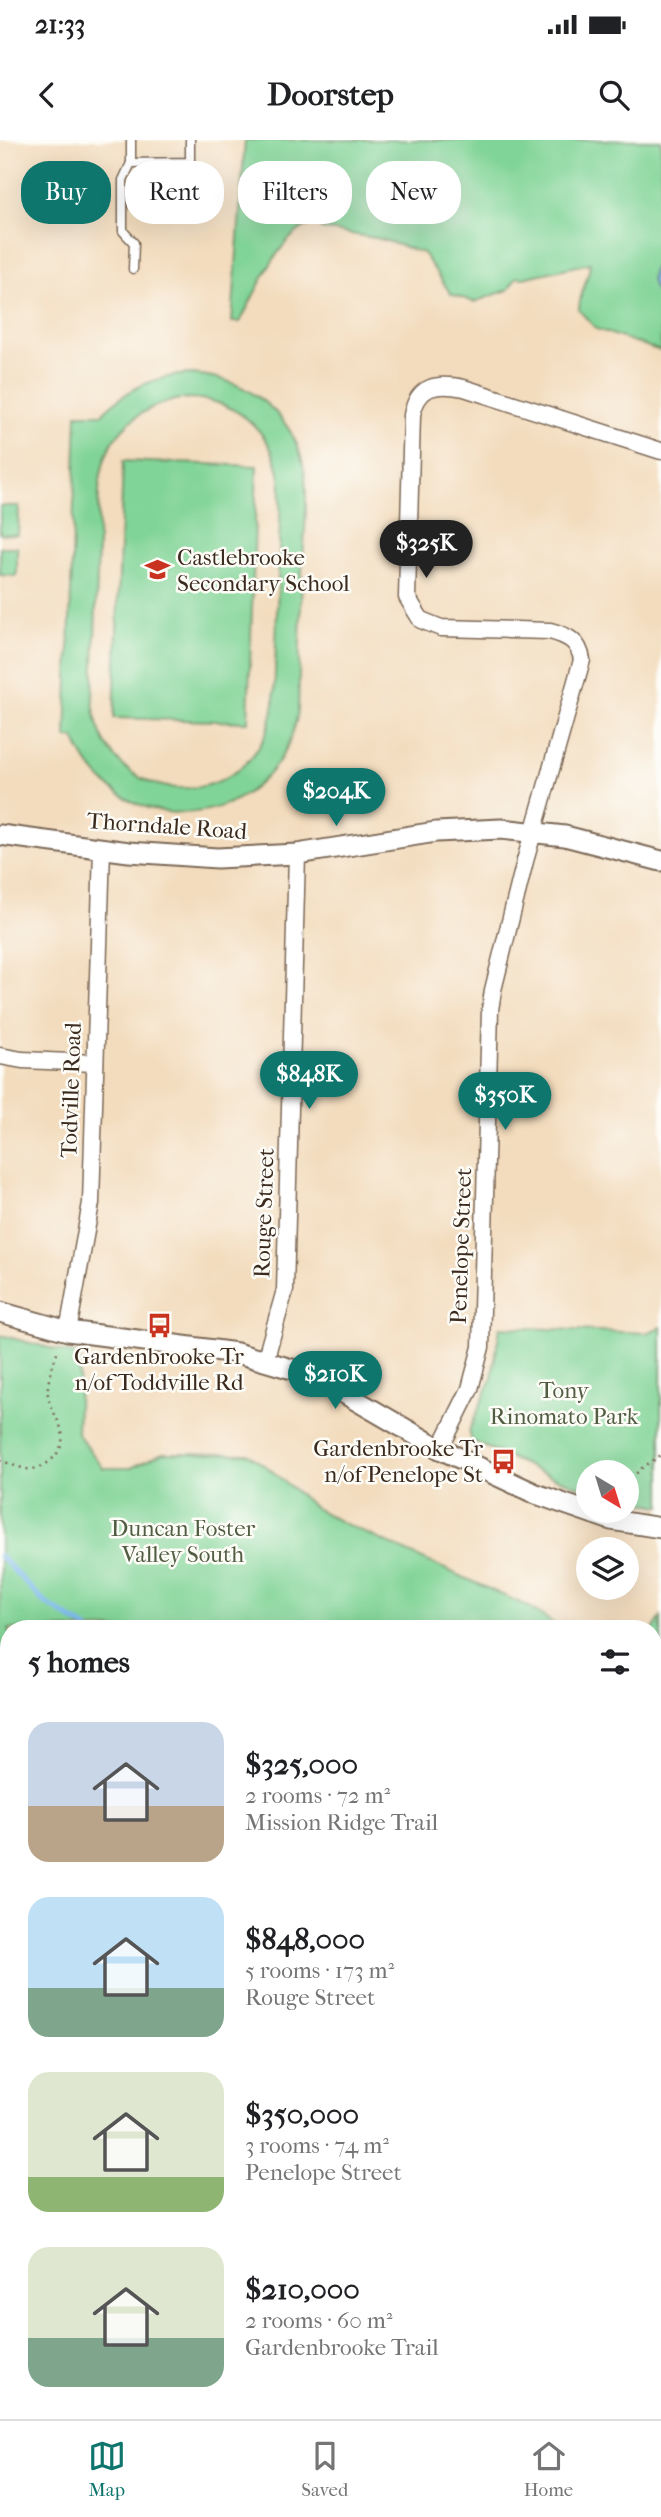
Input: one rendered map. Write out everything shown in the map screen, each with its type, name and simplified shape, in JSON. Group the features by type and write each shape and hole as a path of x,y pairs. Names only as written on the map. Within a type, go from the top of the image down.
{"street":[{"name":"Penelope Street","path":"440,1449 470,1389 481,1347 490,1010 534,831 582,660 580,650 568,636 550,631 441,628 421,620 414,610 407,597 414,403 423,391 443,384 464,388 661,451"},
{"name":"Thorndale Road","path":"0,835 102,849 217,858 297,854 436,832 477,829 534,831 565,836 661,861"},
{"name":"Todville Road","path":"68,1331 91,1203 102,849"},
{"name":"Rouge Street","path":"265,1361 285,1290 297,854"},
{"path":"0,1056 22,1060 95,1063"},
{"path":"0,1312 68,1331 237,1353 265,1361 328,1384 440,1449 536,1494 611,1520 661,1528"}],"lane":[{"path":"131,140 131,161"},
{"path":"190,140 190,161"},
{"path":"125,176 123,231 134,243 133,269"}],"path":[{"path":"0,1460 24,1469 35,1468 44,1465 58,1452 62,1432 48,1394 58,1349"},
{"path":"639,1473 661,1455"}],"green space":[{"path":"245,140 661,140 661,351 596,329 579,310 590,263 523,278 517,277 508,290 474,302 451,294 423,253 381,239 321,229 321,224 352,224 352,161 244,161"},
{"path":"239,224 321,224 308,226 283,246 262,278 240,322 232,322"},
{"path":"179,375 213,377 233,383 267,404 292,436 300,455 306,488 298,711 285,751 261,782 231,802 196,812 161,811 126,798 97,774 74,738 66,738 77,414 102,414 132,390 154,380","holes":["189,398 208,400 240,414 253,425 273,453 278,470 281,489 274,703 262,741 240,768 212,784 180,788 149,782 122,764 102,736 93,697 98,498 108,451 131,421 164,403"]},
{"path":"123,461 257,466 248,722 114,718"},
{"path":"0,506 19,506 18,535 0,534"},
{"path":"0,547 17,547 17,576 0,575"},
{"name":"Tony Rinomato Park","path":"500,1327 646,1333 661,1327 661,1506 639,1502 639,1460 576,1460 576,1486 472,1441 469,1431 492,1378"},
{"name":"Duncan Foster Valley South","path":"0,1335 80,1356 77,1433 103,1468 131,1468 163,1453 248,1454 315,1508 529,1607 548,1620 0,1620"}],"water":[{"path":"661,261 661,294 656,292 652,280 653,272"}],"waterway":[{"path":"0,1556 44,1602 73,1620"}],"place":[{"name":"Castlebrooke Secondary School","path":"157,570"},
{"name":"Gardenbrooke Tr n/of Toddville Rd","path":"159,1326"},
{"name":"Gardenbrooke Tr n/of Penelope St","path":"503,1461"}]}
